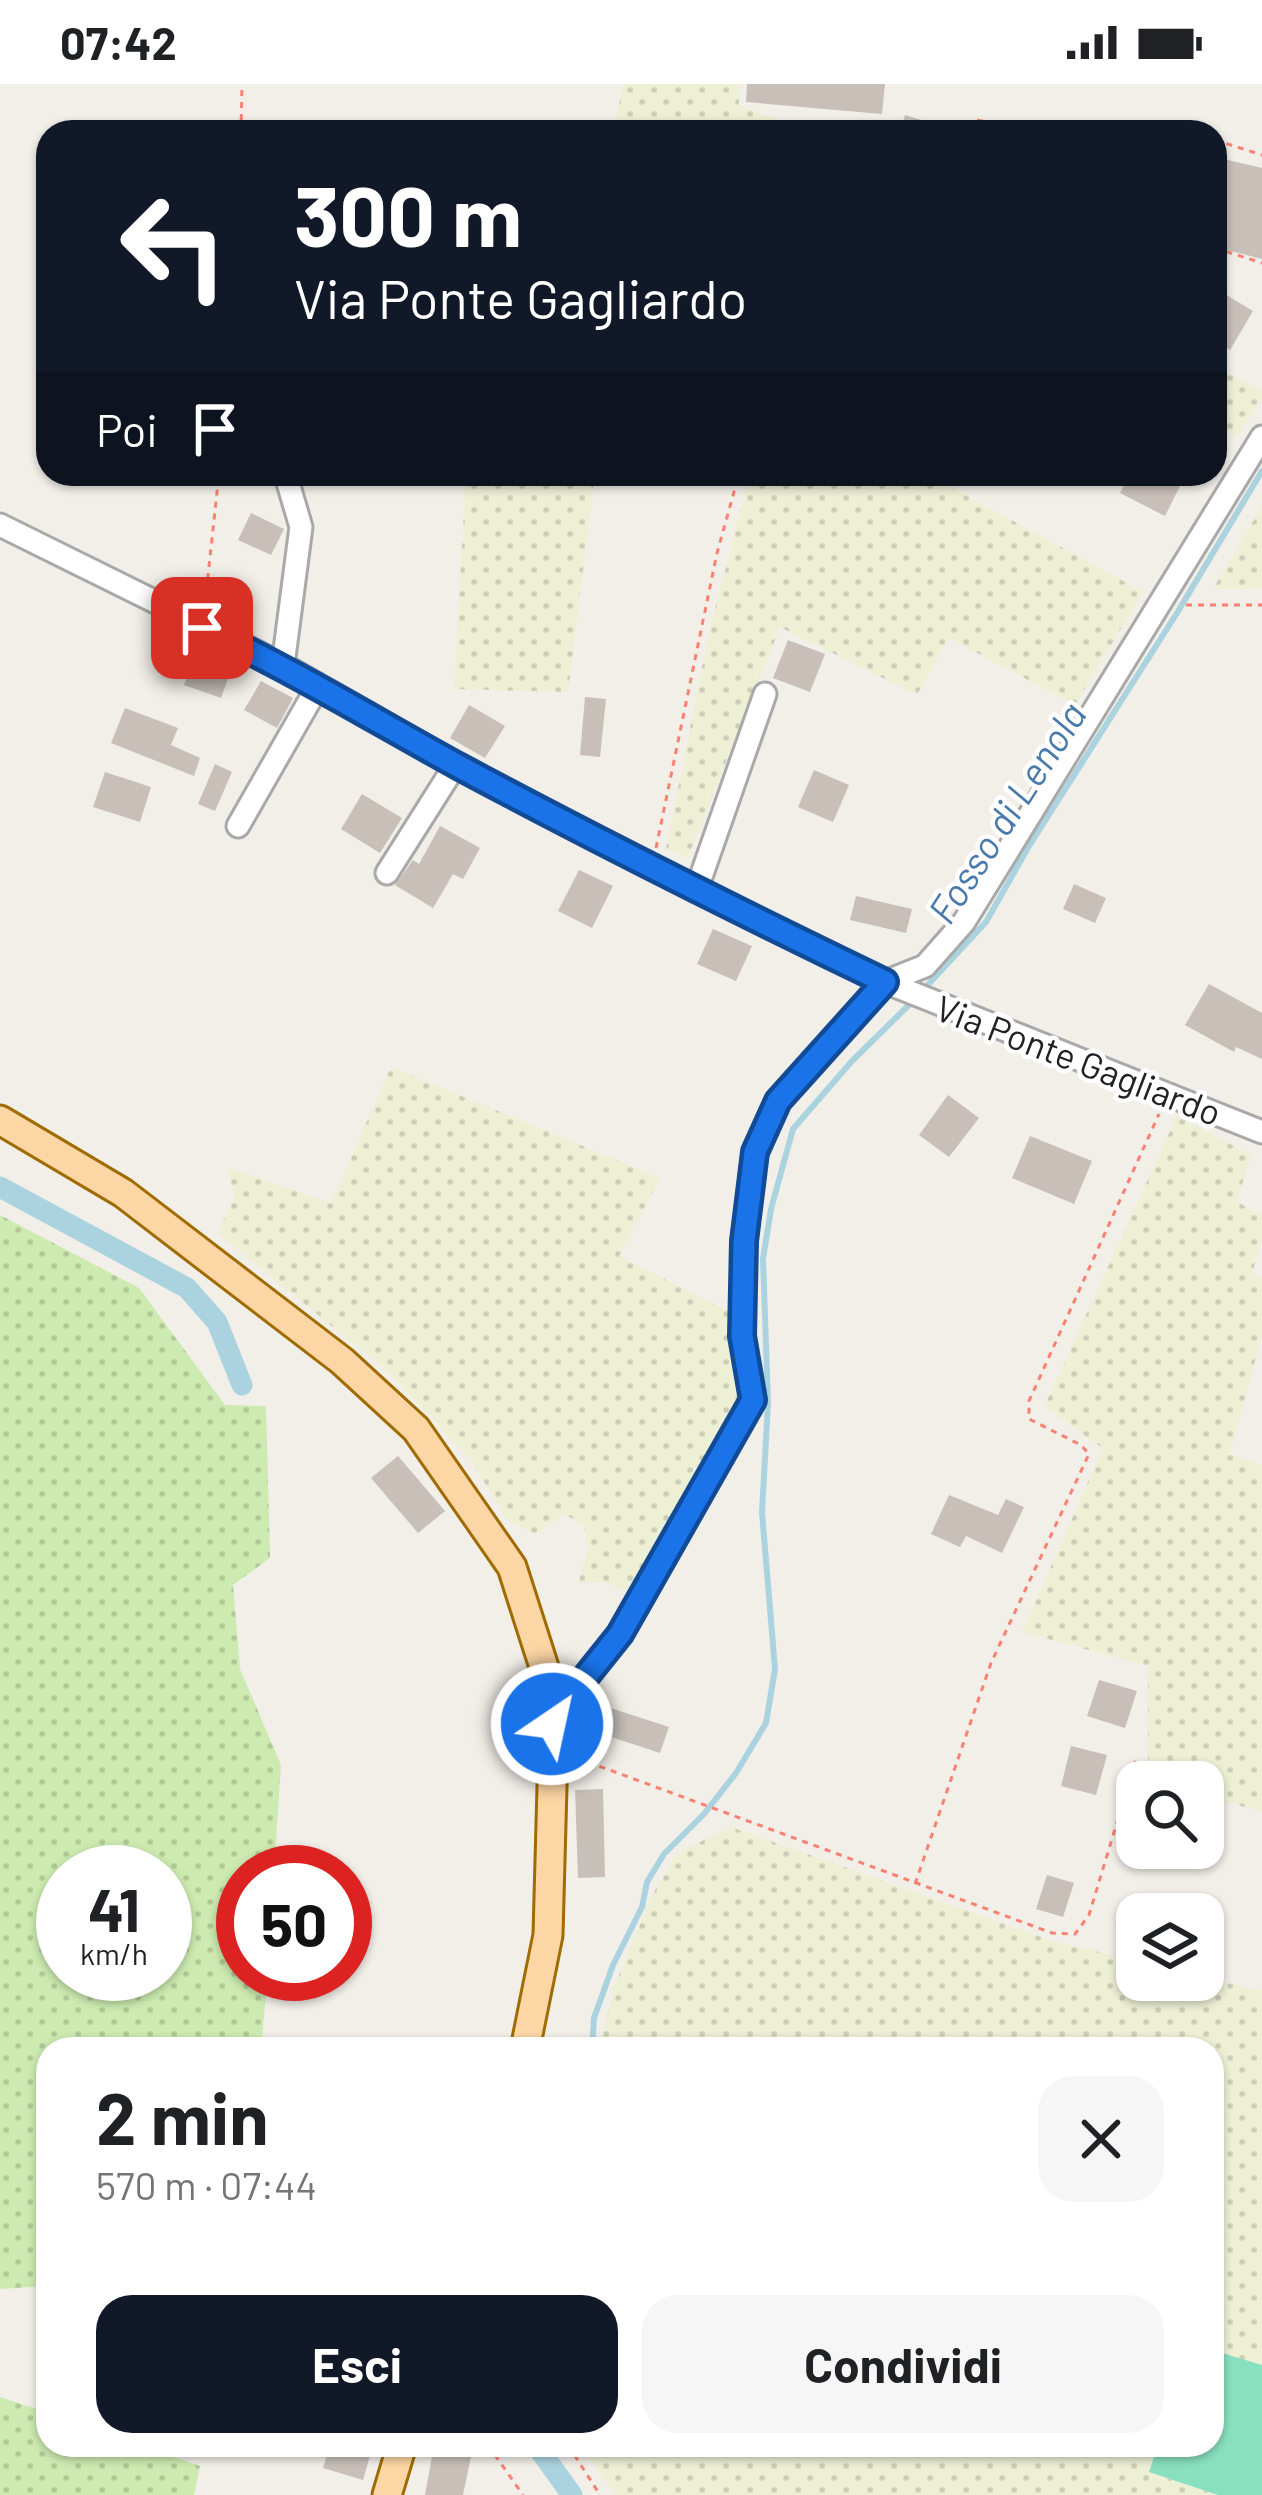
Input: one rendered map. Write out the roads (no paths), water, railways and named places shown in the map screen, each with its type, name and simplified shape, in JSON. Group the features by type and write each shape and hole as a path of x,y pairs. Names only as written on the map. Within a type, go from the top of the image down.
{"main road":[{"path":"0,1120 123,1193 342,1361 416,1429 512,1567 551,1699 553,1749 548,1935 527,2037"},
{"path":"387,2495 398,2457"}],"street":[{"path":"551,1699 563,1697 584,1679 620,1634 753,1400 742,1336 744,1241 755,1152 778,1101 885,982 925,966 964,922 1262,437"},
{"path":"283,665 302,527 289,486"},
{"name":"Via Ponte Gagliardo","path":"0,525 283,665 456,764 696,891 885,982 1262,1132"},
{"path":"238,826 318,686"},
{"path":"696,891 765,694"},
{"path":"387,873 456,764"}],"waterway":[{"name":"Fosso di Lenola","path":"923,990 986,922 1262,471"},
{"name":"Fosso di Lenola","path":"593,2037 594,2018 642,1907 647,1882 664,1854 736,1773 766,1723 775,1669 762,1512 768,1403 763,1259 793,1129 914,1000"},
{"path":"0,1187 187,1288 217,1322 242,1385"},
{"name":"Fosso di Lenola","path":"545,2457 572,2495"}]}
